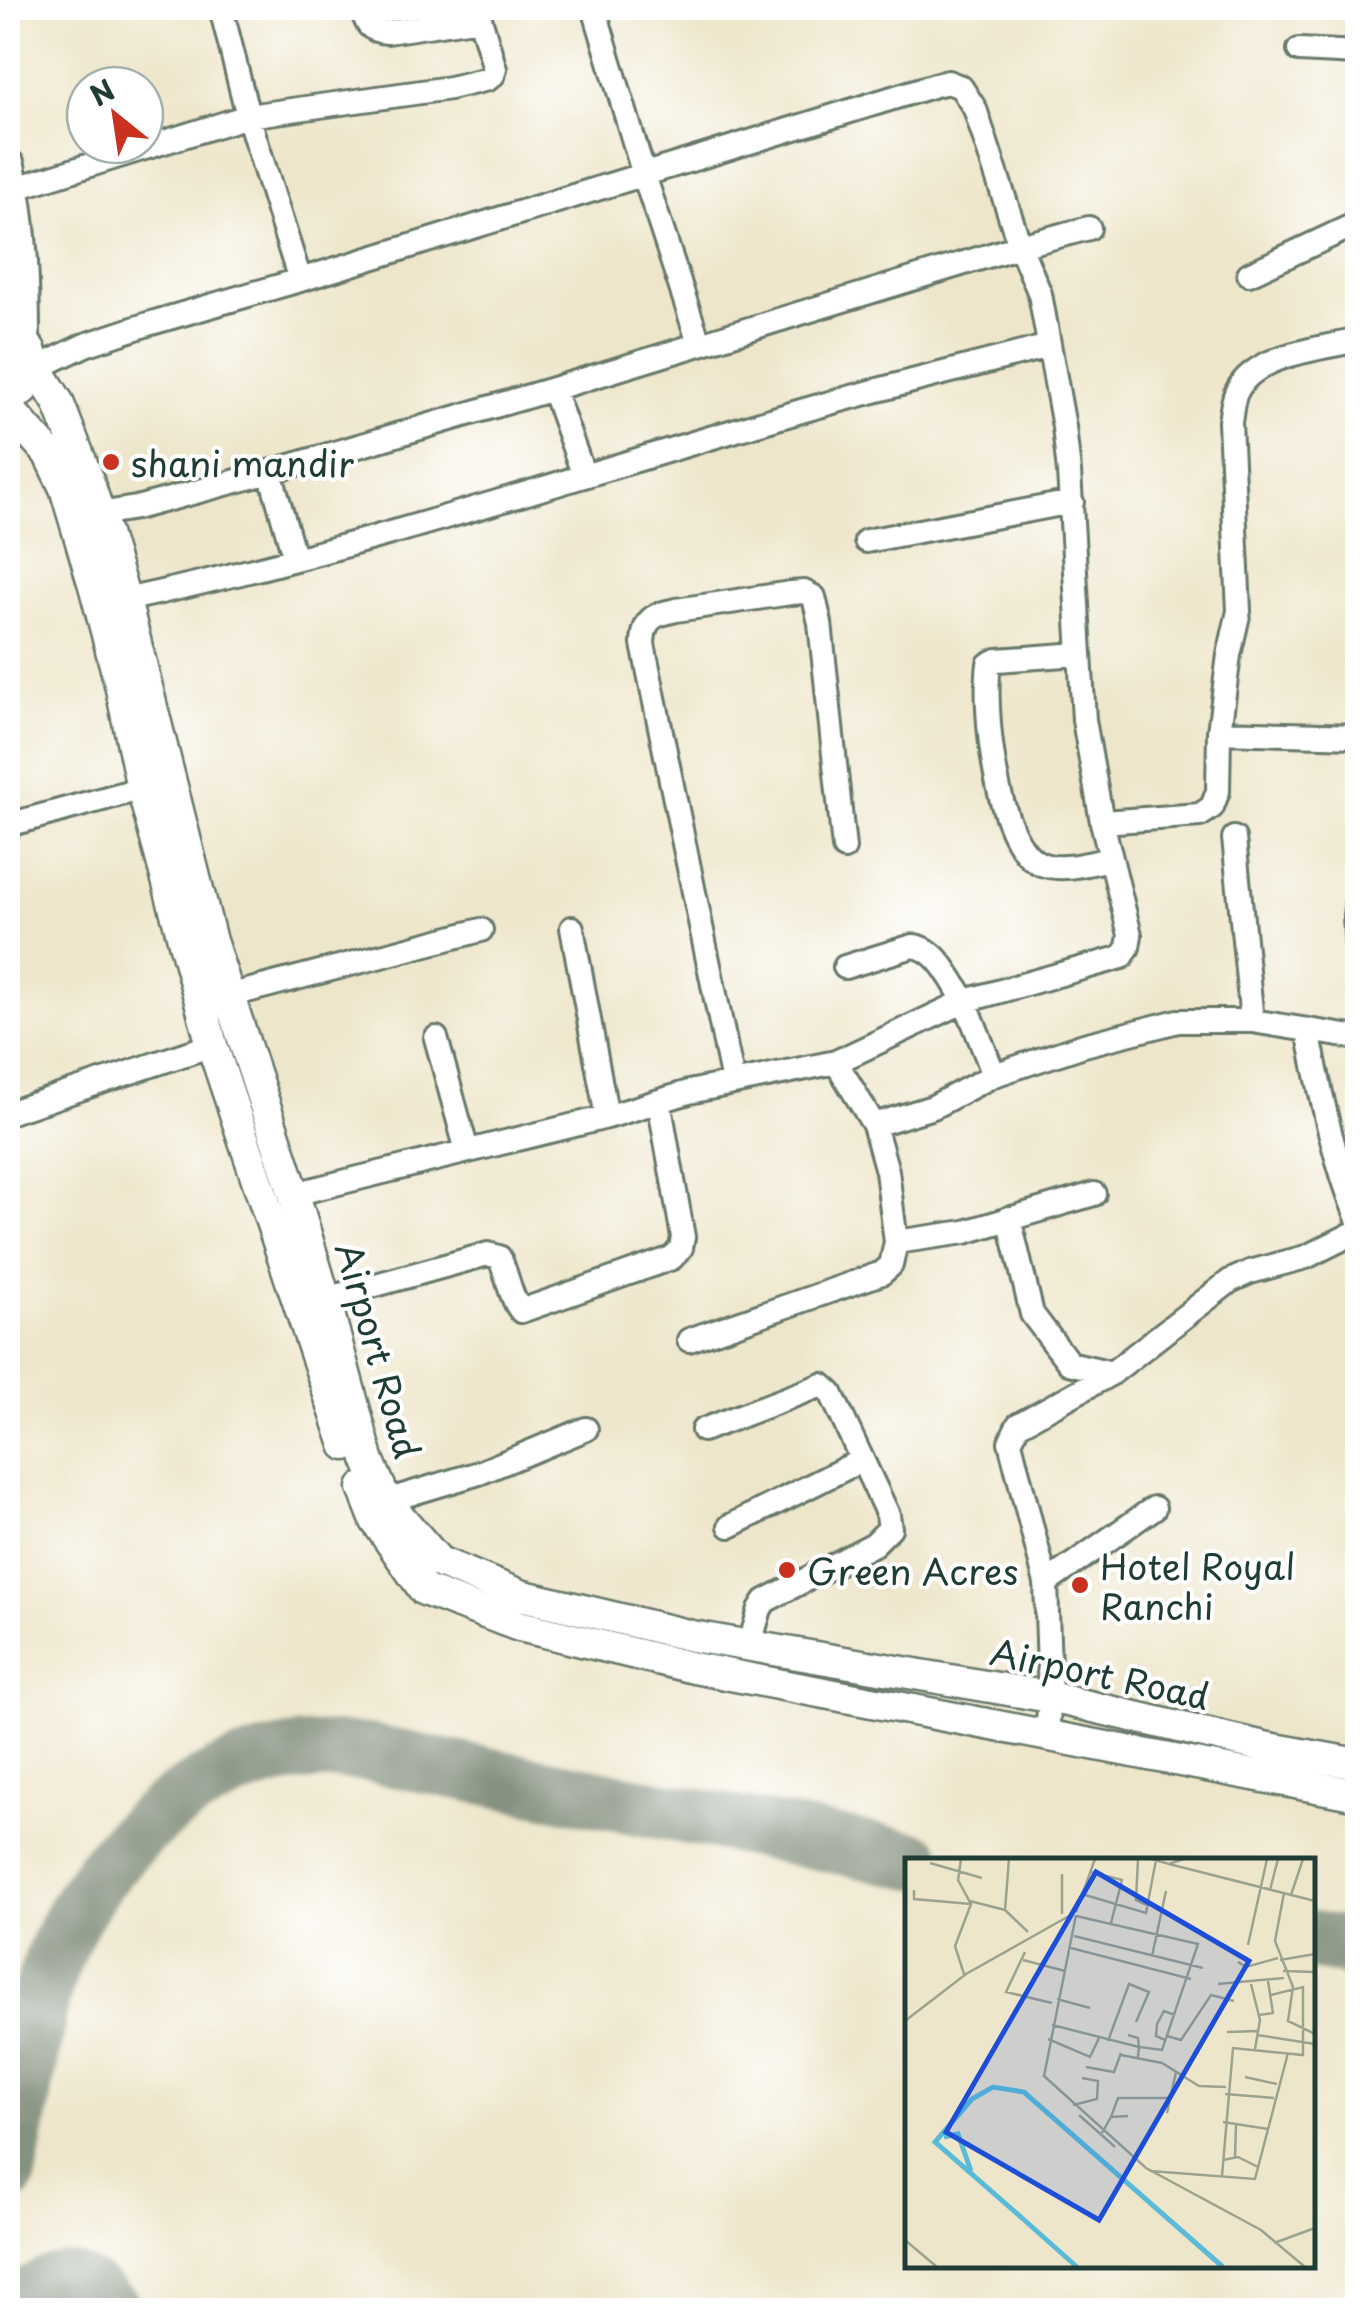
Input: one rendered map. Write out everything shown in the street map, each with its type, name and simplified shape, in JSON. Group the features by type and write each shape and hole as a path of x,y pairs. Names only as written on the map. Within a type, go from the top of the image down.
{"main road":[{"path":"8,398 28,381 22,272 10,178"}],"street":[{"path":"221,8 248,116 300,280"},
{"path":"10,178 248,116 450,88 493,75 495,69 478,13 387,32 370,28 362,8"},
{"path":"594,8 699,344"},
{"path":"1299,50 1358,54"},
{"path":"25,350 54,358 117,334 935,85 955,83 975,109 1040,294 1064,428 1072,502 1084,720 1102,822 1130,935 1122,957 964,1002 836,1062 733,1082 294,1194"},
{"path":"1249,274 1358,222"},
{"path":"99,514 270,472 1089,228"},
{"path":"1102,822 1200,816 1212,806 1218,791 1219,732 1239,611 1230,422 1234,395 1260,365 1358,340"},
{"path":"126,600 365,542 788,414 1049,346"},
{"name":"Airport Road","path":"25,350 58,402 86,474 126,600 157,785 212,1046 347,1449 376,1521 424,1590 519,1626 694,1668 1358,1795"},
{"path":"554,389 584,476"},
{"name":"Airport Road","path":"8,408 48,453 65,488 157,785 294,1194 368,1459 386,1501 439,1562 520,1596 692,1636 1050,1696 1269,1748 1358,1764"},
{"path":"270,472 295,559"},
{"path":"866,541 1072,502"},
{"path":"733,1082 643,644 650,618 676,610 791,593 814,596 844,848"},
{"path":"1079,654 997,660 989,664 990,739 996,780 1014,830 1036,861 1065,867 1111,859"},
{"path":"1219,732 1358,736"},
{"path":"8,824 157,785"},
{"path":"1234,838 1252,1021"},
{"path":"1358,891 1358,971"},
{"path":"572,928 606,1117"},
{"path":"228,996 481,930"},
{"path":"845,968 913,946 924,947 964,1002 994,1075"},
{"path":"874,1125 933,1107 994,1075 1178,1021 1252,1021 1358,1038"},
{"path":"1308,1031 1330,1135 1358,1219"},
{"path":"436,1038 467,1150"},
{"path":"8,1113 212,1046"},
{"path":"688,1340 882,1273 891,1264 896,1242 888,1171 874,1125 836,1062"},
{"path":"326,1299 488,1254 499,1257 521,1311 672,1258 684,1237 659,1101"},
{"path":"896,1242 965,1232 1094,1194"},
{"path":"1009,1218 1032,1314 1069,1363 1112,1373"},
{"path":"1047,1734 1050,1696 1046,1583 1010,1442 1018,1425 1112,1373 1230,1281 1306,1258 1358,1231"},
{"path":"703,1430 822,1386 832,1393 888,1515 890,1528 874,1544 766,1601 749,1648"},
{"path":"386,1501 479,1473 586,1429"},
{"path":"730,1526 862,1460"},
{"path":"1046,1583 1154,1508"}],"taxiway":[{"path":"8,2174 41,1998 72,1918 101,1874 135,1836 174,1804 218,1778 266,1760 316,1752 368,1753 905,1858"},
{"path":"1315,1941 1358,1949"},
{"path":"20,2310 39,2292 64,2283 86,2288 113,2310"}],"place":[{"name":"shani mandir","path":"111,462"},
{"name":"Green Acres","path":"787,1570"},
{"name":"Hotel Royal Ranchi","path":"1080,1585"}]}
